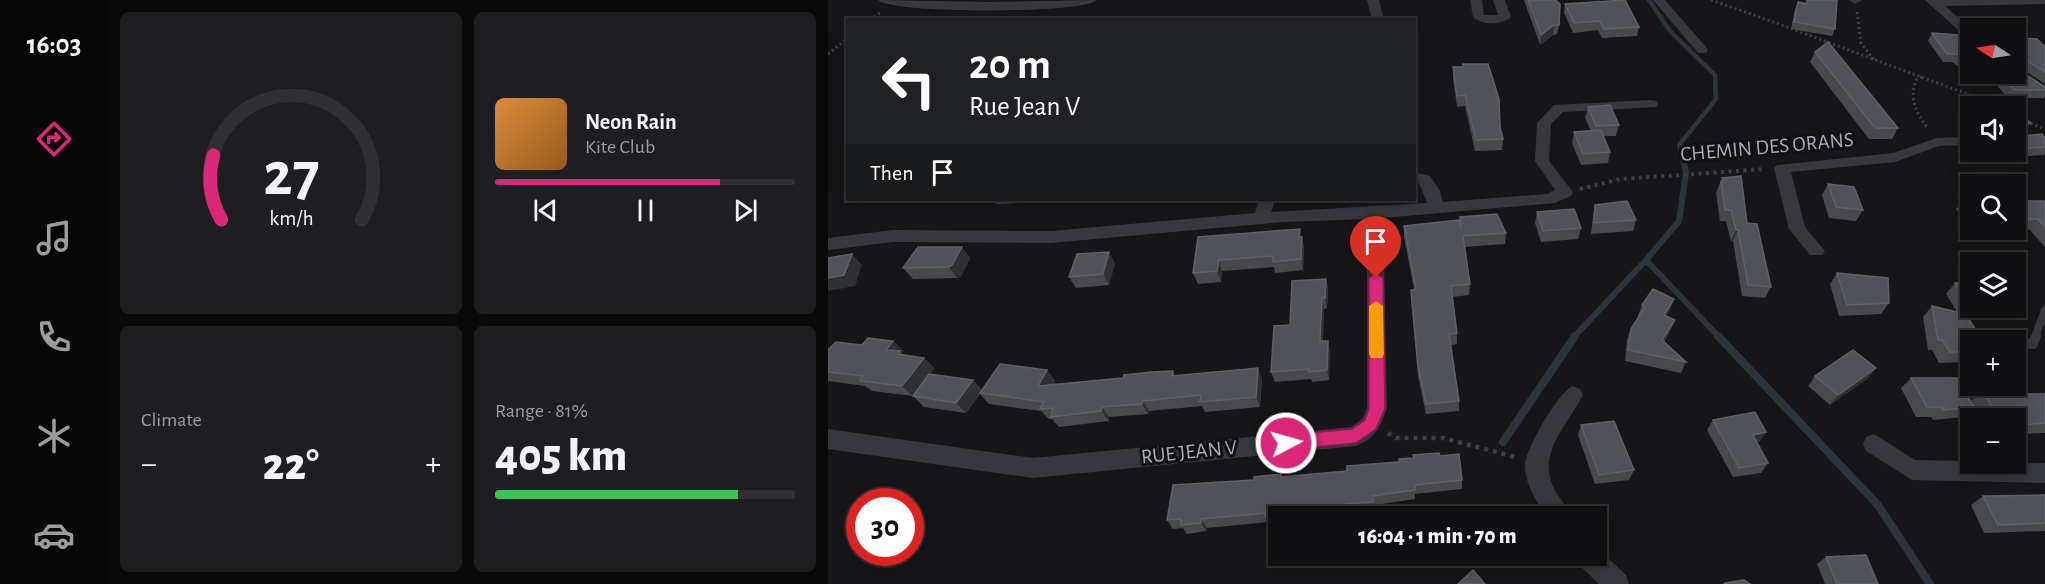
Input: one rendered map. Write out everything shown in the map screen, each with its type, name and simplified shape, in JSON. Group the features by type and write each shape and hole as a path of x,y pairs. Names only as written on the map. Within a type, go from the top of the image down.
{"street":[{"path":"886,0 949,7 998,8 1090,0"},
{"path":"1373,0 1378,18"},
{"path":"1476,0 1479,17 1486,20 1505,17 1499,0"},
{"path":"1659,0 1702,50"},
{"path":"1932,1 2045,1"},
{"path":"1932,1 1960,25"},
{"path":"828,244 893,236 1051,237 1261,219 1375,213 1549,199 1565,192 1542,161 1544,123 1558,108 1651,104"},
{"name":"CHEMIN DES ORANS","path":"1782,168 1896,157 1937,142 1960,141"},
{"path":"1782,168 1797,229 1816,251"},
{"path":"1416,178 1425,180 1432,191 1436,208"},
{"path":"1261,219 1268,201"},
{"path":"1371,424 1377,408 1375,213"},
{"path":"1553,506 1542,490 1536,463 1555,421 1573,396"},
{"name":"RUE JEAN V","path":"828,439 1033,468 1356,436 1371,424"},
{"path":"1874,444 1912,470 2045,473"},
{"path":"1598,566 1617,584"}],"lane":[{"path":"2026,344 2033,344 2045,310"}],"path":[{"path":"1711,0 1823,39 1972,96"},
{"path":"1854,0 1861,44 1875,60"},
{"path":"828,54 846,40"},
{"path":"1923,77 1916,80 1911,93 1914,110 1937,142"},
{"path":"2026,122 2045,129"},
{"name":"CHEMIN DES ORANS","path":"1565,192 1621,179 1782,168"},
{"path":"1371,424 1396,438 1443,438 1536,463"}],"building":[{"path":"1528,0 1555,0 1560,4 1559,25 1554,25 1541,35"},
{"path":"1625,0 1639,27 1604,29 1600,21 1574,23 1565,4"},
{"path":"1808,0 1837,0 1835,29 1794,22 1798,2 1807,4"},
{"path":"1932,33 1960,35 1960,56 1947,54"},
{"path":"2026,38 2037,39 2045,47 2045,72 2026,60"},
{"path":"1828,42 1898,128 1875,128 1815,52"},
{"path":"1463,64 1488,64 1499,99 1503,139 1476,140 1465,95 1457,96 1453,67 1463,67"},
{"path":"2026,75 2045,87 2045,90 2014,90 2008,84 2026,84"},
{"path":"1610,105 1619,125 1596,126 1588,107"},
{"path":"1601,130 1610,152 1583,154 1574,132"},
{"path":"2042,134 2045,138 2045,147 2026,148 2026,136"},
{"path":"1741,176 1747,223 1757,224 1771,287 1748,285 1738,230 1736,230 1731,210 1725,210 1722,178"},
{"path":"1828,184 1854,187 1863,210 1836,207"},
{"path":"1627,201 1636,220 1594,223 1595,205"},
{"path":"2026,201 2045,201 2045,227 2038,219 2026,219"},
{"path":"1574,209 1581,228 1543,231 1537,212"},
{"path":"1497,214 1506,233 1463,236 1470,284 1451,286 1457,333 1449,334 1459,401 1426,404 1418,366 1411,290 1416,289 1404,226 1459,220 1461,229 1460,217"},
{"path":"1300,229 1301,259 1273,262 1273,256 1219,260 1217,271 1193,273 1198,237"},
{"path":"918,247 962,247 949,267 903,268"},
{"path":"1109,252 1103,274 1069,277 1077,254"},
{"path":"852,254 844,275 828,278 828,258"},
{"path":"1837,273 1888,278 1889,303 1847,305"},
{"path":"1326,279 1325,298 1322,298 1320,341 1328,341 1327,370 1271,372 1274,326 1290,325 1292,281"},
{"path":"1653,289 1674,299 1664,315 1675,320 1662,340 1686,362 1628,350 1631,329 1645,307 1642,305"},
{"path":"1932,306 1960,313 1960,318 1968,318 1976,330 1960,330 1960,352 1950,352 1942,340 1938,340"},
{"path":"868,338 893,341 886,350 900,351 898,354 924,358 902,386 860,381 863,376 828,372 828,350 836,342 862,345"},
{"path":"1853,350 1876,368 1838,395 1815,376"},
{"path":"1000,364 1047,370 1038,386 1123,378 1124,375 1152,372 1173,371 1172,376 1258,368 1256,397 1200,402 1201,395 1143,401 1142,404 1102,407 1101,411 1051,417 1053,408 1040,409 1044,402 980,393"},
{"path":"929,374 973,380 956,403 913,396"},
{"path":"1911,378 1957,378 1960,383 1960,396 1968,396 1974,407 1943,410 1942,407 1927,407"},
{"path":"2045,394 2045,423 2026,424 2026,408 1993,408 1985,396"},
{"path":"1755,412 1766,432 1753,435 1768,463 1739,468 1713,420"},
{"path":"1614,421 1634,470 1599,475 1581,425"},
{"path":"1459,454 1462,480 1415,485 1415,490 1373,496 1373,502 1346,504 1346,506 1268,506 1268,517 1265,517 1266,513 1201,519 1201,523 1181,525 1181,519 1167,520 1173,485 1254,480 1254,477 1281,474 1281,477 1347,471 1347,466 1399,462 1399,459 1414,458 1413,455"},
{"path":"2045,495 2045,523 1998,525 1983,496"},
{"path":"1866,555 1878,584 1837,584 1826,557"},
{"path":"1473,570 1485,584 1458,584"},
{"path":"1744,580 1750,584 1724,584 1725,583"}],"waterway":[{"path":"1649,0 1670,31 1715,75 1716,99 1680,144 1681,147"},
{"path":"1646,260 1679,221 1686,173 1680,145"},
{"path":"1574,337 1646,260"},
{"path":"1646,260 1719,337"},
{"path":"1503,442 1575,336"},
{"path":"1718,336 1878,505 1930,584"}],"slow traffic":[{"path":"1376,306 1377,354"}],"route":[{"path":"1286,443 1356,436 1371,424 1377,408 1376,278"}]}
